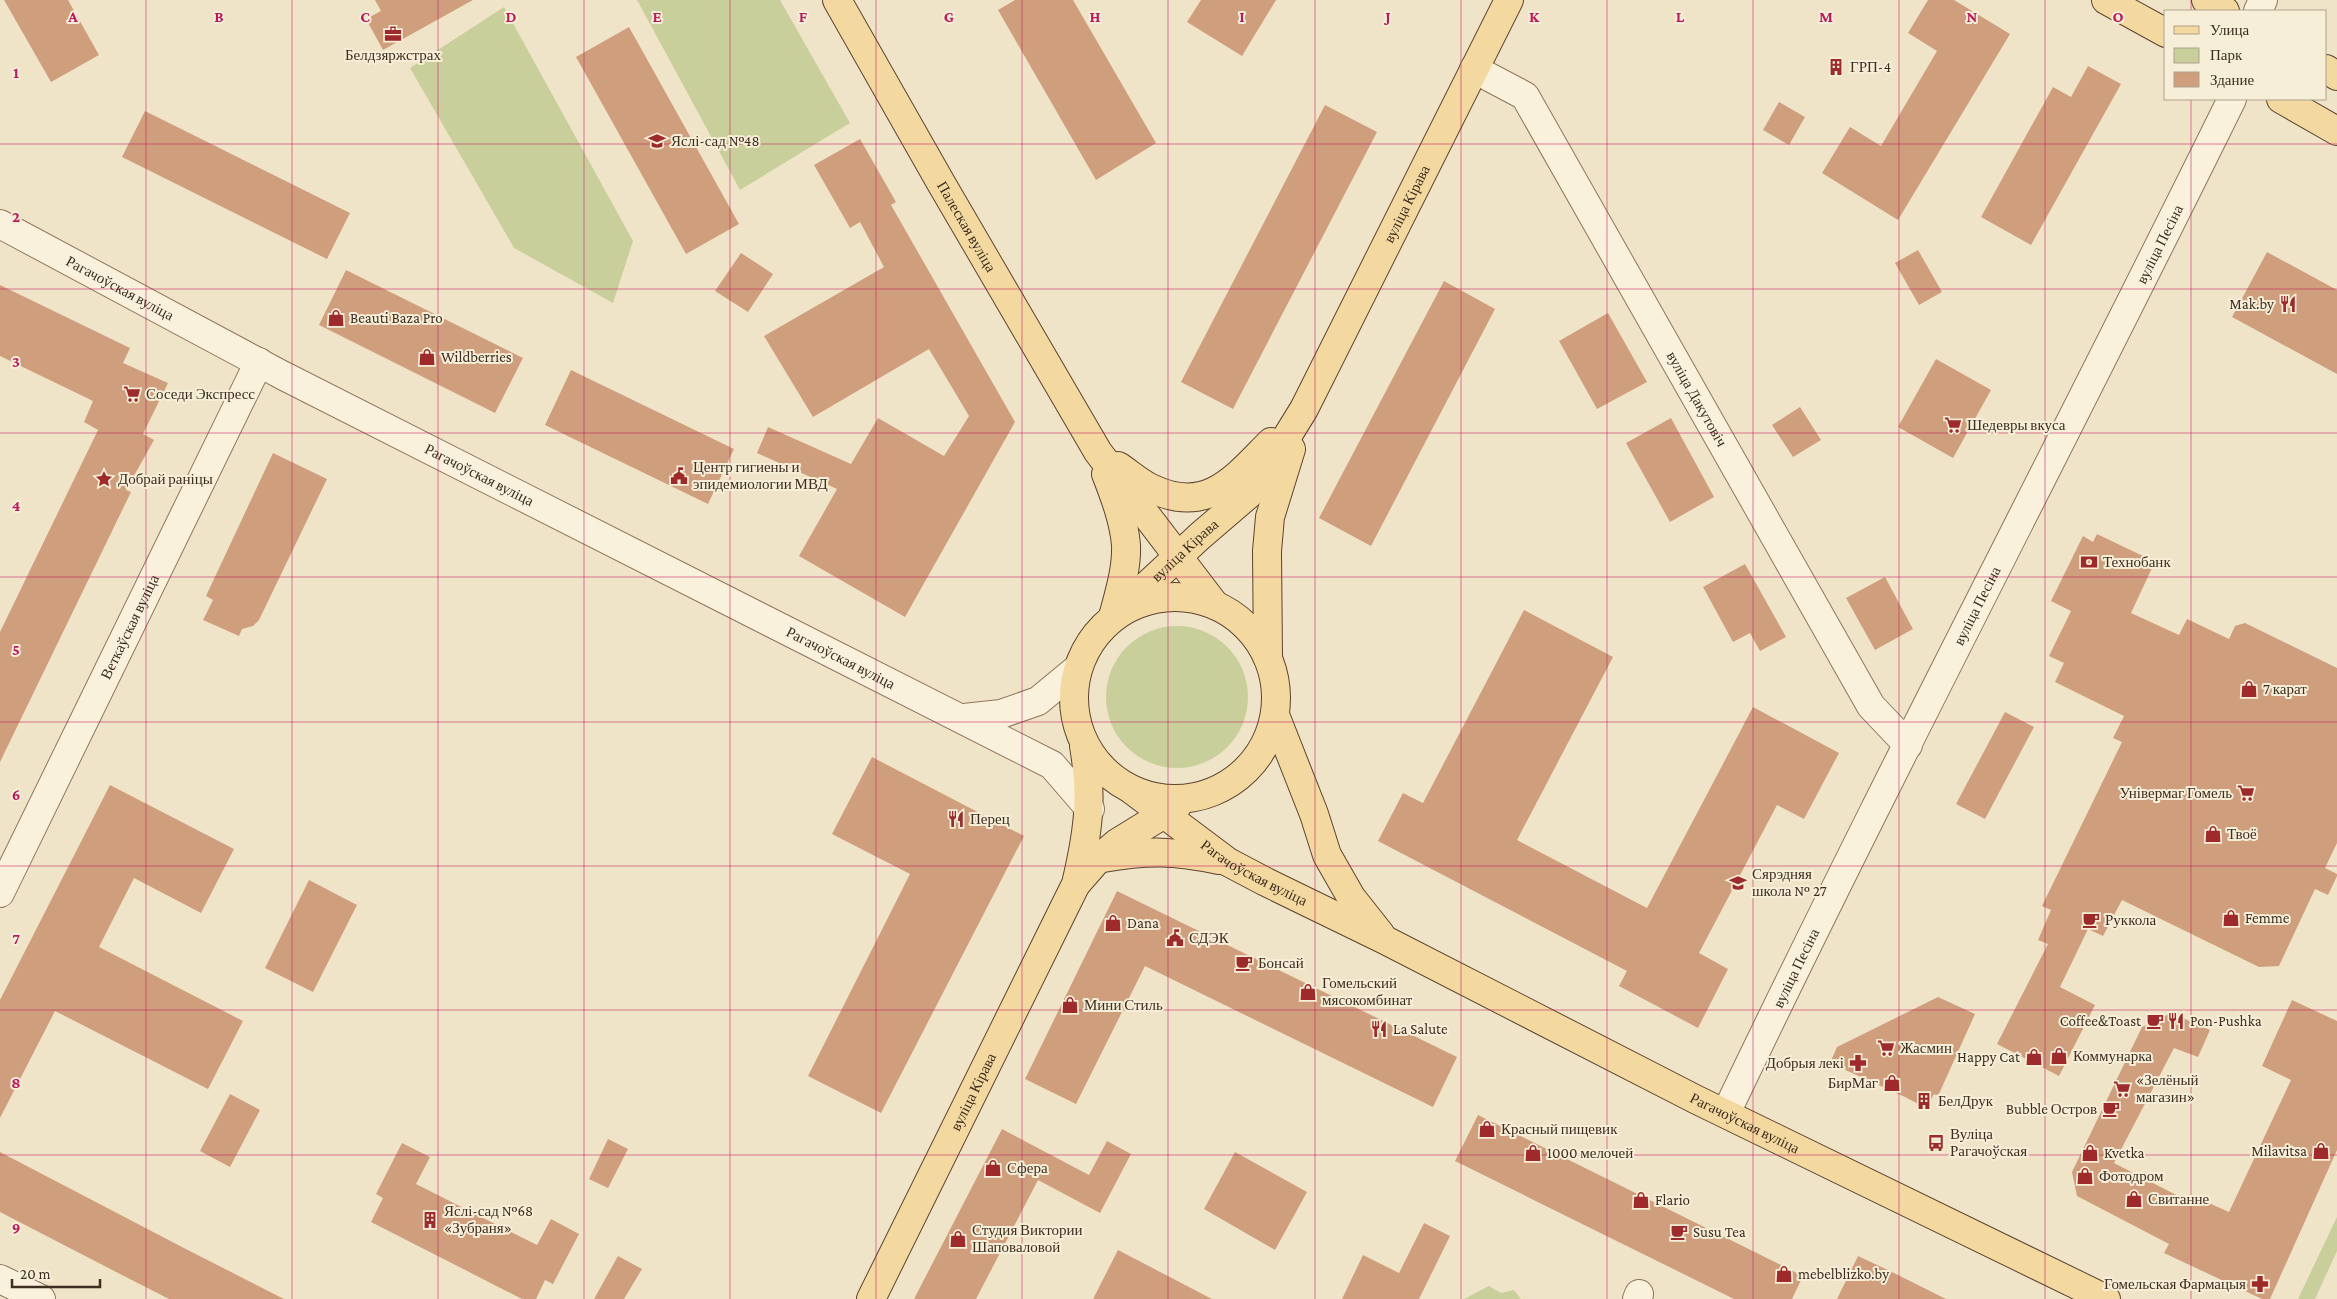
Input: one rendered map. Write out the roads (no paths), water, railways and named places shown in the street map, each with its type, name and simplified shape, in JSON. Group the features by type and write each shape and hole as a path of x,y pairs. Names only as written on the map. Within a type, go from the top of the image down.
{"main road":[{"name":"Палеская вуліца","path":"837,0 941,184 1098,452 1179,556 1214,605"},
{"name":"вуліца Кірава","path":"871,1299 1076,884 1085,845 1090,809 1089,775 1083,742 1073,705 1078,668 1092,639 1179,556 1249,494 1262,477 1304,409 1509,0"},
{"path":"2106,0 2164,32"},
{"path":"2206,0 2224,10"},
{"path":"2283,100 2337,131"},
{"path":"1098,452 1153,490 1178,496 1202,497 1228,485 1304,409"},
{"name":"вуліца Кірава","path":"1268,658 1267,551 1270,517 1304,409"},
{"name":"Палеская вуліца","path":"1098,452 1117,503 1126,545 1123,580 1113,617"},
{"path":"1083,742 1103,770 1132,790 1160,799 1189,799 1214,792 1236,780 1254,762 1268,740 1275,715 1276,686 1268,658 1246,626 1214,605 1180,597 1145,601 1113,617"},
{"name":"Рагачоўская вуліца","path":"1275,715 1314,814 1327,855 1351,897 1385,940"},
{"name":"Рагачоўская вуліца","path":"1132,790 1228,862 1726,1113 2106,1299"},
{"name":"вуліца Кірава","path":"1076,884 1098,858 1117,842 1189,799"},
{"path":"1098,858 1140,851 1181,853 1228,862"}],"street":[{"name":"вуліца Дакутовіч","path":"1474,69 1525,96 1871,706 1908,745"},
{"name":"вуліца Песіна","path":"1726,1113 2232,100"},
{"name":"Рагачоўская вуліца","path":"0,224 260,362 1052,764 1090,809"},
{"name":"Веткаўская вуліца","path":"0,893 260,362"},
{"name":"Рагачоўская вуліца","path":"964,718 1001,714 1038,701 1078,668"},
{"path":"0,1279 40,1299"}],"place":[{"name":"Белдзяржстрах","path":"393,34"},
{"name":"ГРП-4","path":"1836,67"},
{"name":"Яслі-сад №48","path":"657,141"},
{"name":"Mak.by","path":"2288,304"},
{"name":"Beauti Baza Pro","path":"336,318"},
{"name":"Wildberries","path":"427,357"},
{"name":"Соседи Экспресс","path":"132,394"},
{"name":"Шедевры вкуса","path":"1953,425"},
{"name":"Центр гигиены и эпидемиологии МВД","path":"679,476"},
{"name":"Добрай раніцы","path":"104,479"},
{"name":"Технобанк","path":"2089,562"},
{"name":"7 карат","path":"2249,689"},
{"name":"Універмаг Гомель","path":"2246,793"},
{"name":"Перец","path":"956,819"},
{"name":"Твоё","path":"2213,834"},
{"name":"Сярэдняя школа № 27","path":"1738,883"},
{"name":"Femme","path":"2231,918"},
{"name":"Руккола","path":"2091,920"},
{"name":"Dana","path":"1113,923"},
{"name":"СДЭК","path":"1175,938"},
{"name":"Бонсай","path":"1244,963"},
{"name":"Гомельский мясокомбинат","path":"1308,992"},
{"name":"Мини Стиль","path":"1070,1005"},
{"name":"Coffee&Toast","path":"2155,1021"},
{"name":"Pon-Pushka","path":"2176,1021"},
{"name":"La Salute","path":"1379,1029"},
{"name":"Жасмин","path":"1886,1048"},
{"name":"Коммунарка","path":"2059,1056"},
{"name":"Happy Cat","path":"2034,1057"},
{"name":"Добрыя лекі","path":"1858,1063"},
{"name":"БирМаг","path":"1892,1083"},
{"name":"«Зелёный магазин»","path":"2122,1089"},
{"name":"БелДрук","path":"1924,1101"},
{"name":"Bubble Остров","path":"2111,1109"},
{"name":"Красный пищевик","path":"1487,1129"},
{"name":"Вуліца Рагачоўская","path":"1936,1143"},
{"name":"Milavitsa","path":"2321,1151"},
{"name":"1000 мелочей","path":"1533,1153"},
{"name":"Kvetka","path":"2090,1153"},
{"name":"Сфера","path":"993,1168"},
{"name":"Фотодром","path":"2085,1176"},
{"name":"Свитанне","path":"2134,1199"},
{"name":"Flario","path":"1641,1200"},
{"name":"Яслі-сад №68 «Зубраня»","path":"430,1220"},
{"name":"Susu Tea","path":"1679,1232"},
{"name":"Студия Виктории Шаповаловой","path":"958,1239"},
{"name":"mebelblizko.by","path":"1784,1274"},
{"name":"Гомельская Фармацыя","path":"2260,1284"}]}
